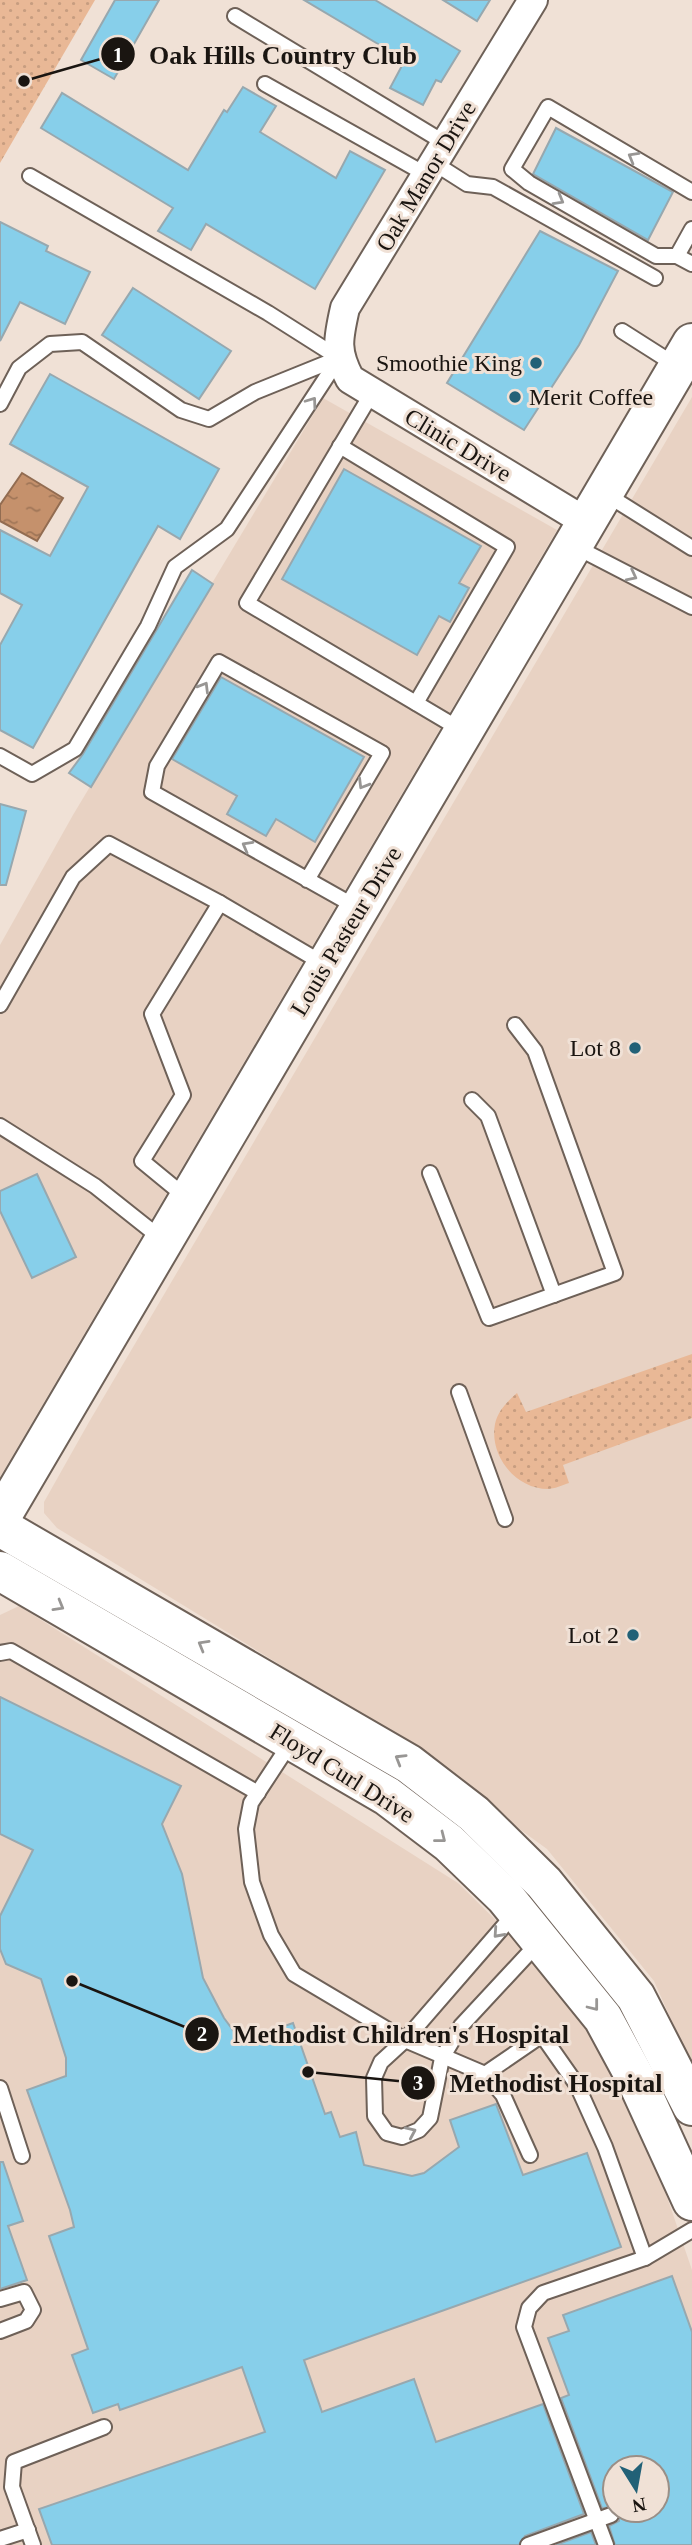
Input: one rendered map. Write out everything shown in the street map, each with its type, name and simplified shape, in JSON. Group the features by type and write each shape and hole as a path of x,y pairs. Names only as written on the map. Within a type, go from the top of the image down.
{"street":[{"name":"Oak Manor Drive","path":"340,358 338,336 345,308 533,0"},
{"name":"Louis Pasteur Drive","path":"3,1510 685,355"},
{"name":"Clinic Drive","path":"340,358 350,379 587,520"},
{"name":"Floyd Curl Drive","path":"3,1510 409,1764 474,1814 531,1897 557,1927 636,1997 692,2106"},
{"name":"Floyd Curl Drive","path":"0,1571 387,1796 449,1843 531,1897"},
{"name":"Floyd Curl Drive","path":"557,1927 687,2179"}],"lane":[{"path":"234,16 467,184 493,187 655,278"},
{"path":"265,84 435,160"},
{"path":"692,191 548,107 512,169 529,183 656,256 677,256 692,264"},
{"path":"30,176 268,313 340,358"},
{"path":"677,256 692,229"},
{"path":"622,331 685,355"},
{"path":"0,404 19,368 50,344 82,342 181,410 209,419 255,392 340,358"},
{"path":"0,756 32,774 75,749 148,626 175,568 227,530 340,358"},
{"path":"372,393 247,603 463,731"},
{"path":"340,446 507,547 416,703"},
{"path":"587,520 692,548"},
{"path":"587,520 692,607"},
{"path":"307,880 382,754 219,662 157,766 152,792 307,880 359,909"},
{"path":"0,1005 73,877 109,844 220,903 326,965"},
{"path":"188,1199 142,1161 183,1095 152,1014 220,903"},
{"path":"430,1173 489,1318 615,1273 535,1051 514,1025"},
{"path":"472,1100 488,1116 554,1295"},
{"path":"0,1126 95,1186 164,1241"},
{"path":"459,1392 505,1519"},
{"path":"0,1653 10,1651 258,1793"},
{"path":"292,1741 251,1803 246,1829 252,1882 271,1935 294,1974 405,2040 485,2074 503,2095 530,2155"},
{"path":"531,1897 405,2040 381,2062 374,2077 374,2116 387,2133 402,2137 419,2130 430,2118 442,2058 461,2026 557,1927"},
{"path":"485,2074 542,2035 577,2085 604,2147 645,2258"},
{"path":"0,2088 22,2156"},
{"path":"606,2545 524,2327 529,2308 543,2293 645,2258 692,2230"},
{"path":"0,2299 24,2292 33,2310 26,2321 0,2331"},
{"path":"33,2545 12,2487 14,2462 104,2427"},
{"path":"528,2545 601,2519"},
{"path":"0,2539 28,2530"}],"shaded area":[{"path":"0,0 95,0 0,163"},
{"path":"692,397 692,2067 654,1981 547,1849 364,1716 57,1528 44,1513 44,1502"},
{"path":"323,398 557,530 0,1477 0,945 73,815"},
{"path":"692,1354 692,1418 563,1465 569,1483 553,1488 525,1483 515,1477 500,1458 494,1436 496,1419 517,1393 526,1412"},
{"path":"19,1606 458,1883 522,1946 590,2027 640,2118 692,2270 692,2545 0,2545 0,1615"}],"water":[{"path":"22,473 63,498 37,541 0,521 0,505"}],"building":[{"path":"115,0 159,0 114,79 81,60"},
{"path":"304,0 375,0 460,51 441,82 436,80 423,105 390,88 405,60"},
{"path":"443,0 490,0 477,21"},
{"path":"243,87 276,106 260,132 336,178 350,151 385,170 315,289 206,224 191,250 158,231 173,208 41,128 62,93 188,170 224,110 227,112"},
{"path":"556,128 673,192 648,240 533,174"},
{"path":"0,222 48,246 46,251 90,272 65,324 20,302 0,341"},
{"path":"540,231 618,271 579,345 524,430 447,383"},
{"path":"133,288 231,351 199,399 102,335"},
{"path":"50,374 219,469 180,539 158,526 33,748 0,730 0,645 22,605 0,593 0,530 50,556 88,487 10,444"},
{"path":"344,469 481,546 459,583 469,588 450,622 439,616 417,655 282,579"},
{"path":"192,570 213,584 91,787 69,773 83,754"},
{"path":"221,677 364,757 315,842 276,819 266,836 227,814 237,796 172,759"},
{"path":"0,804 26,811 6,885 0,885"},
{"path":"37,1174 76,1257 32,1278 0,1211 0,1191"},
{"path":"0,1697 181,1786 162,1824 182,1874 203,1978 224,2018 241,2041 293,2023 325,2114 331,2112 340,2137 356,2132 364,2165 412,2176 424,2173 459,2147 450,2120 496,2104 523,2175 587,2153 621,2247 304,2360 322,2412 414,2379 436,2442 543,2404 584,2514 525,2536 519,2545 52,2545 39,2509 265,2432 242,2367 120,2410 118,2404 93,2413 72,2355 88,2349 49,2236 74,2227 27,2090 66,2076 66,2058 41,1979 6,1964 0,1949 0,1916 33,1850 0,1834"},
{"path":"0,2162 3,2162 23,2221 8,2226 27,2280 0,2289"},
{"path":"672,2276 692,2332 692,2545 615,2545 609,2526 613,2524 671,2524 671,2454 601,2454 601,2505 561,2398 569,2395 548,2338 569,2331 563,2315"},
{"path":"591,2532 596,2545 556,2545"}],"place":[{"name":"Oak Hills Country Club","path":"24,81"},
{"name":"Smoothie King","path":"536,363"},
{"name":"Merit Coffee","path":"515,397"},
{"name":"Lot 8","path":"635,1048"},
{"name":"Lot 2","path":"633,1635"},
{"name":"Methodist Children's Hospital","path":"72,1981"},
{"name":"Methodist Hospital","path":"308,2072"}]}
